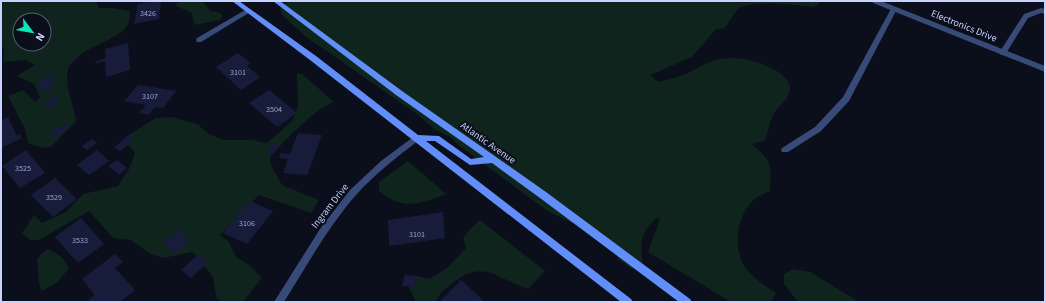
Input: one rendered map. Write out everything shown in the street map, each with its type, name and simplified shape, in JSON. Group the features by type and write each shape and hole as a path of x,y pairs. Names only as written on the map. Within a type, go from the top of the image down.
{"main road":[{"path":"234,1 416,138 628,302"},
{"name":"Atlantic Avenue","path":"276,1 399,93 687,302"},
{"path":"416,138 436,138 470,162 492,160"}],"street":[{"name":"Electronics Drive","path":"875,1 1045,70"},
{"path":"785,150 818,129 846,99 894,9"},
{"path":"1003,52 1026,16 1041,10 1045,12"},
{"path":"199,40 249,11"},
{"name":"Ingram Drive","path":"279,302 313,246 343,205 377,170 416,138"}],"green space":[{"path":"1,1 96,1 99,8 113,8 130,11 129,21 125,28 110,39 82,54 69,66 67,82 76,121 51,147 42,148 28,143 25,129 8,96 23,90 35,102 40,97 34,84 17,76 35,65 26,60 3,62 4,47 1,47"},
{"path":"178,1 203,1 210,11 219,12 223,16 220,20 194,25 192,13 176,6"},
{"path":"288,1 820,1 819,4 813,7 785,4 754,4 739,8 724,28 715,30 692,57 650,75 658,82 688,73 704,64 716,60 734,58 760,63 769,67 777,71 788,82 790,87 789,94 773,115 764,141 752,144 764,155 769,164 771,175 770,191 758,197 745,211 741,219 738,236 739,254 745,267 757,280 776,293 771,302 731,302 648,252 660,219 656,218 643,235 641,246 643,267 632,269 619,260 614,249 578,226 549,212 457,144 452,138 434,129 418,115 305,36 282,15 280,8"},
{"path":"297,74 302,74 334,102 325,106 309,118 271,155 270,163 282,185 319,200 311,213 259,195 220,235 229,242 236,257 251,266 262,278 243,302 221,302 216,297 213,277 193,252 163,258 150,254 131,240 113,238 89,211 39,240 30,240 22,233 34,215 42,223 66,212 83,194 118,186 130,167 135,153 125,141 127,136 156,118 172,117 197,124 209,134 224,140 252,140 267,143 292,121 298,107"},
{"path":"408,161 446,194 428,201 411,204 396,201 379,191 379,182"},
{"path":"480,220 545,271 528,289 490,273 481,271 472,272 462,276 451,284 440,294 436,302 416,302 404,277 416,276 430,279 447,268 466,248 463,238"},
{"path":"48,249 62,257 69,268 58,282 42,291 40,287 37,260 41,254"},
{"path":"793,269 810,272 858,301 864,302 798,302 784,284 784,274"}],"building":[{"path":"161,1 159,19 134,24 138,4"},
{"path":"128,43 130,70 106,77 105,61 95,64 96,61 106,58 105,49"},
{"path":"238,53 251,63 247,66 260,77 241,90 216,67"},
{"path":"51,75 54,86 41,92 38,80"},
{"path":"138,85 176,91 163,108 155,107 149,115 139,113 146,105 124,101"},
{"path":"269,90 297,113 277,127 249,103"},
{"path":"57,96 59,103 47,108 45,101"},
{"path":"8,117 17,136 20,134 22,138 1,148 1,121"},
{"path":"66,123 70,128 54,138 50,132"},
{"path":"298,133 322,135 307,175 283,173 288,159 279,158 281,153 290,154"},
{"path":"127,136 134,139 121,151 114,148"},
{"path":"92,139 97,143 87,150 82,146"},
{"path":"272,143 279,146 273,154 266,151"},
{"path":"26,150 45,173 20,188 2,166"},
{"path":"97,150 109,161 89,175 77,165"},
{"path":"117,160 127,168 119,175 108,166"},
{"path":"55,178 77,199 53,217 31,195"},
{"path":"250,201 273,211 247,244 223,233"},
{"path":"443,212 445,238 389,246 388,220"},
{"path":"81,218 104,244 78,263 55,237"},
{"path":"178,230 190,241 175,254 162,242"},
{"path":"115,254 123,262 115,268 135,290 120,302 90,302 88,300 95,295 82,279"},
{"path":"199,254 208,262 191,278 181,270"},
{"path":"405,275 417,276 414,287 402,286"},
{"path":"461,280 485,302 439,302"}]}
